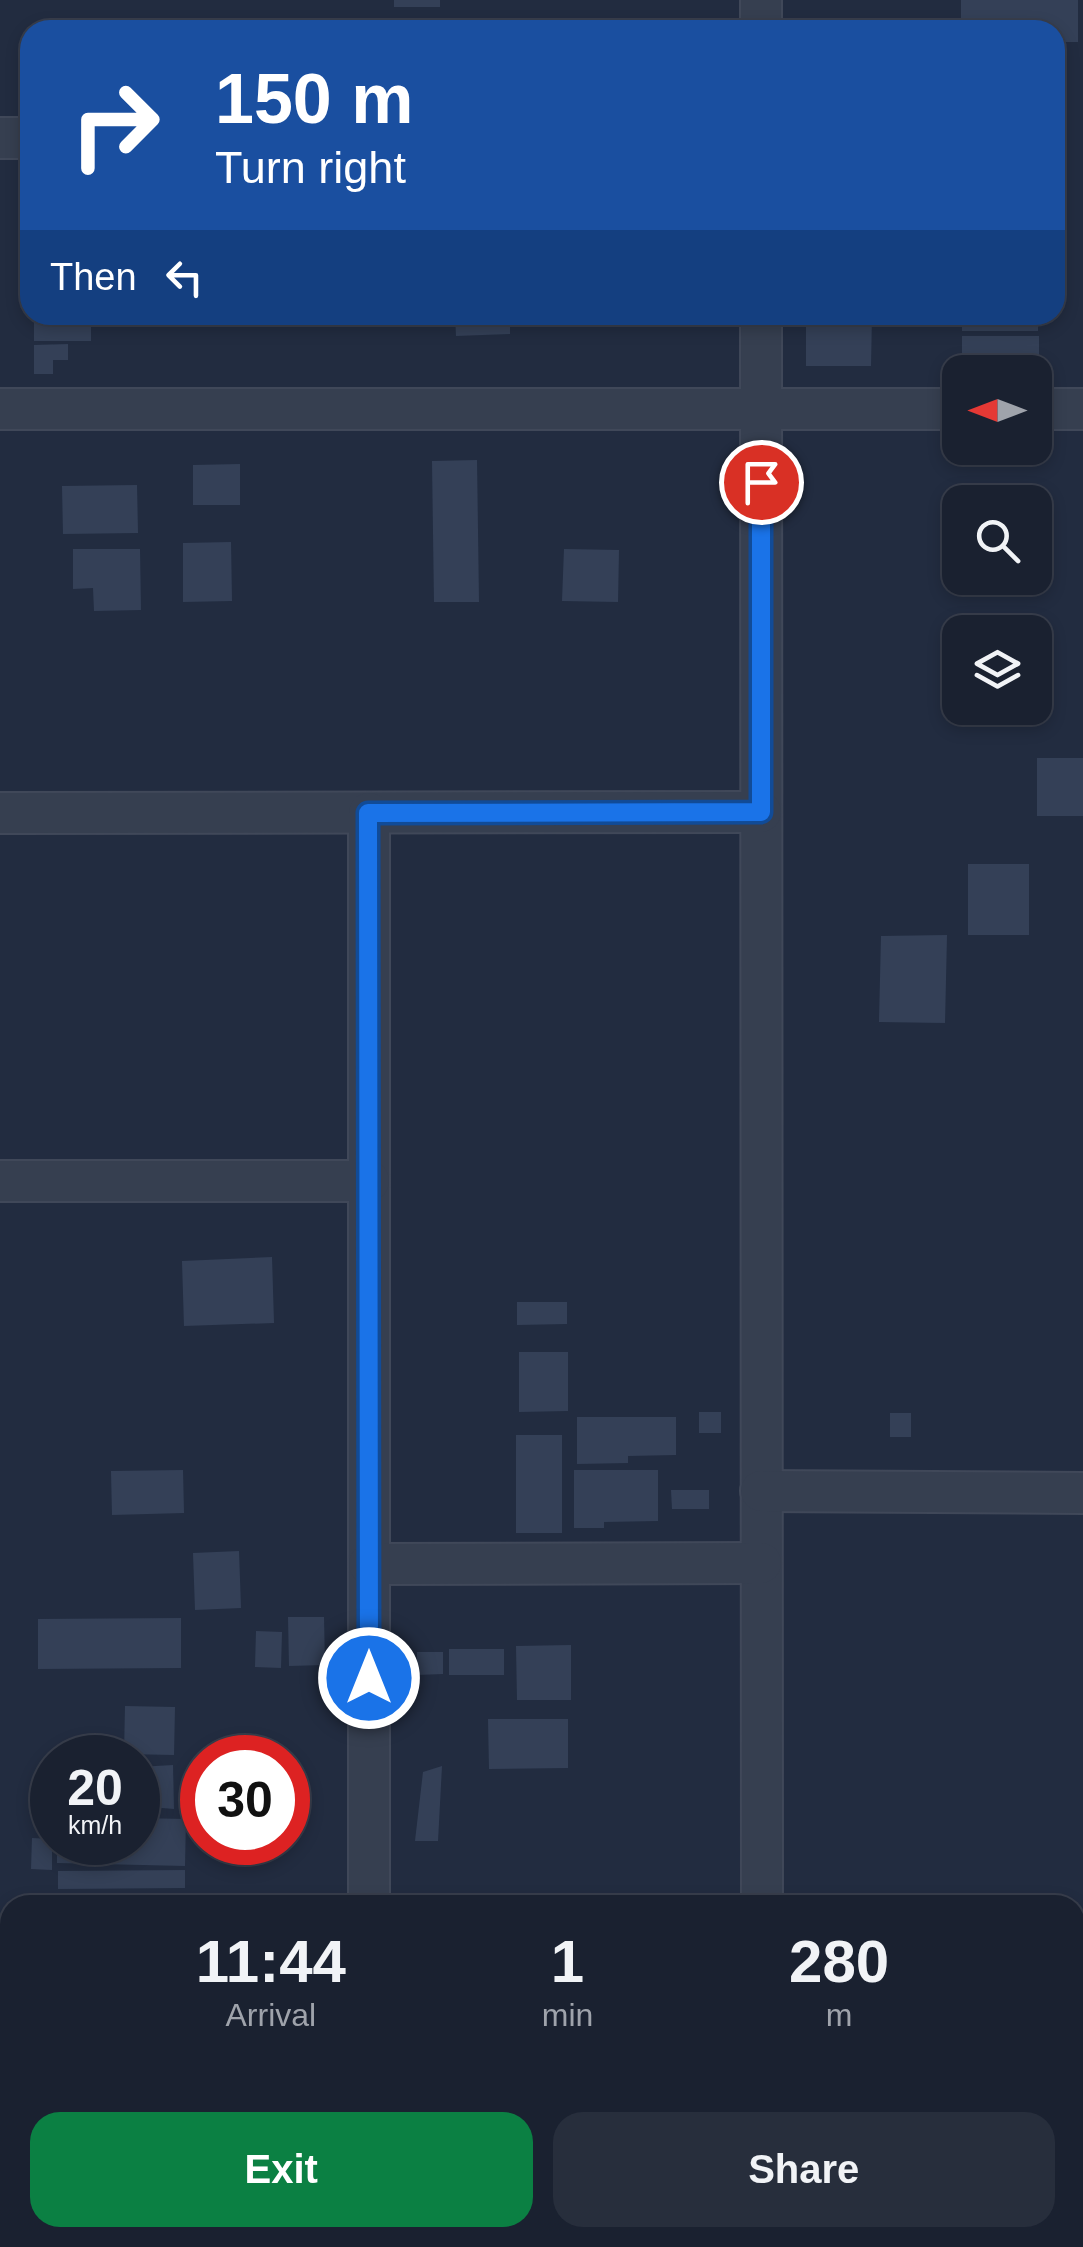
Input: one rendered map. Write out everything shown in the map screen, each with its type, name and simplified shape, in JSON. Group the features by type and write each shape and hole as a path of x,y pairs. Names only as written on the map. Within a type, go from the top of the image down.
{"street":[{"path":"761,325 762,1895"},
{"path":"0,409 942,408"},
{"path":"1052,408 1083,408"},
{"path":"0,813 761,812"},
{"path":"368,813 369,1895"},
{"path":"0,1181 368,1181"},
{"path":"761,1491 1083,1494"},
{"path":"368,1564 761,1563"}],"building":[{"path":"394,0 440,0 440,7 394,7"},
{"path":"961,0 1078,0 1078,42 1065,42 1065,20 961,20"},
{"path":"34,325 91,325 91,341 34,341"},
{"path":"455,325 510,325 510,334 456,336"},
{"path":"806,325 872,325 871,366 806,366"},
{"path":"962,325 1038,325 1038,331 962,331"},
{"path":"962,336 1039,336 1039,355 962,355"},
{"path":"68,344 68,360 53,360 53,374 34,374 34,345"},
{"path":"477,460 479,602 434,602 432,461"},
{"path":"240,464 240,505 193,505 193,465"},
{"path":"137,485 138,533 63,534 62,486"},
{"path":"231,542 232,601 183,602 183,543"},
{"path":"73,549 140,549 141,610 94,611 93,588 73,589"},
{"path":"564,549 619,550 618,602 562,601"},
{"path":"1037,758 1083,758 1083,816 1037,816"},
{"path":"968,864 1029,864 1029,935 968,935"},
{"path":"947,935 945,1023 879,1022 881,936"},
{"path":"272,1257 274,1323 184,1326 182,1261"},
{"path":"517,1302 567,1302 567,1324 517,1325"},
{"path":"519,1352 568,1352 568,1411 519,1412"},
{"path":"699,1412 721,1412 721,1433 699,1433"},
{"path":"890,1413 911,1413 911,1437 890,1437"},
{"path":"577,1417 676,1417 676,1455 628,1456 628,1463 577,1464"},
{"path":"516,1435 562,1435 562,1533 516,1533"},
{"path":"183,1470 184,1513 112,1515 111,1471"},
{"path":"574,1470 658,1470 658,1521 604,1522 604,1528 574,1528"},
{"path":"671,1490 709,1490 709,1509 672,1509"},
{"path":"239,1551 241,1608 195,1610 193,1553"},
{"path":"288,1617 324,1617 325,1665 289,1666"},
{"path":"181,1618 181,1668 38,1669 38,1619"},
{"path":"256,1631 282,1632 281,1668 255,1667"},
{"path":"571,1645 571,1700 517,1700 516,1646"},
{"path":"449,1649 504,1649 504,1675 449,1675"},
{"path":"417,1652 443,1652 443,1674 417,1675"},
{"path":"125,1706 175,1707 174,1755 160,1755 160,1735 124,1735"},
{"path":"488,1719 568,1719 568,1768 489,1769"},
{"path":"173,1765 174,1809 160,1808 160,1766"},
{"path":"442,1766 438,1841 415,1841 423,1772"},
{"path":"160,1818 180,1819 180,1865 185,1866 142,1865 160,1865"},
{"path":"31,1865 52,1865 52,1870 31,1869"},
{"path":"185,1870 185,1888 58,1889 58,1871"}],"route":[{"path":"369,1678 368,813 761,812 761,482"}]}
